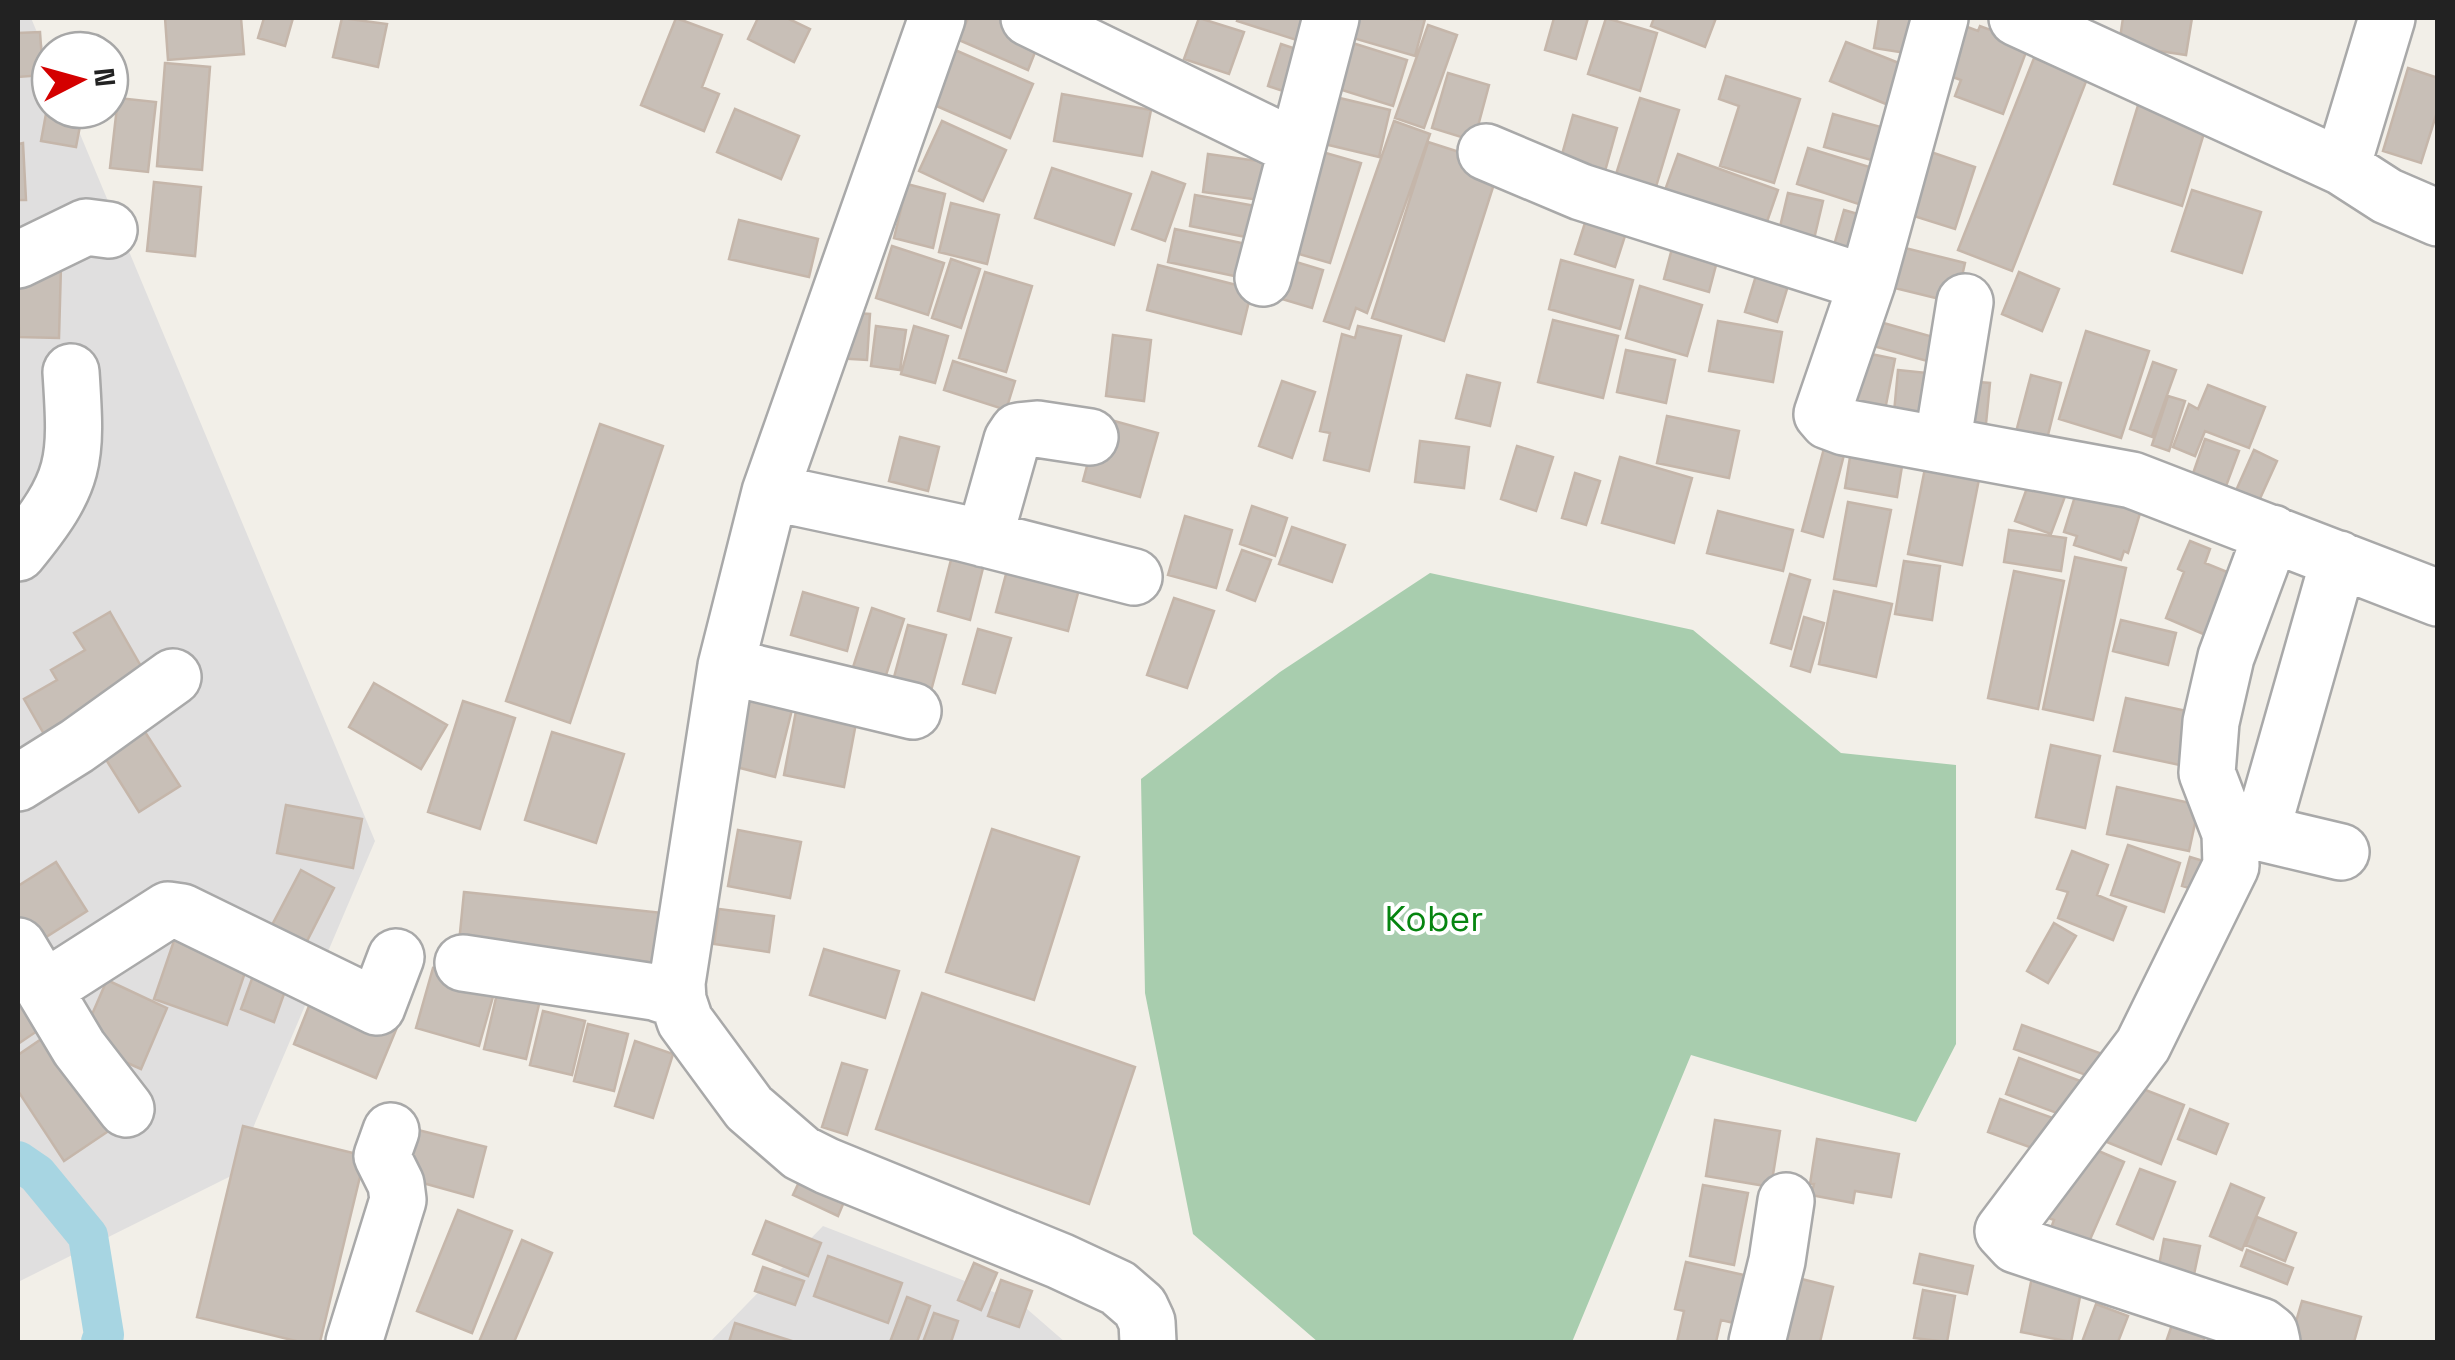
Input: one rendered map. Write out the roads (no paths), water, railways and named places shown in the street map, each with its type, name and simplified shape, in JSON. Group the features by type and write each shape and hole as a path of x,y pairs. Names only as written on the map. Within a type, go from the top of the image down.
{"street":[{"path":"937,18 770,492 726,666 678,1000 685,1021 748,1108 801,1152 1118,1288 1140,1307 1147,1322 1148,1342"},
{"path":"1029,18 1296,148"},
{"path":"1263,278 1331,18"},
{"path":"1940,18 1868,283 1822,414 1837,426 2132,480 2438,598"},
{"path":"2018,18 2342,166 2387,196 2438,218"},
{"path":"2342,166 2387,18"},
{"path":"1486,152 1582,192 1868,283"},
{"path":"18,260 86,227 109,230"},
{"path":"1942,445 1965,302"},
{"path":"18,553 64,486 72,464 75,438 70,372"},
{"path":"984,539 1012,440 1018,431 1037,428 1090,437"},
{"path":"770,492 1134,577"},
{"path":"2272,533 2226,657 2211,722 2207,773 2230,833 2231,866 2143,1045 2003,1231 2016,1245 2261,1326 2270,1333 2272,1342"},
{"path":"2339,560 2261,833 2341,852"},
{"path":"726,666 913,710"},
{"path":"18,783 173,677"},
{"path":"126,1110 79,1048 32,967 168,910 182,912 377,1006 396,957"},
{"path":"463,963 654,992 678,1000"},
{"path":"354,1342 398,1200 396,1184 382,1156 391,1131"},
{"path":"1757,1342 1777,1262 1786,1201"}],"waterway":[{"path":"18,1161 37,1174 88,1236 104,1335 101,1342"}],"park label":[{"name":"Kober","path":"1434,919"}]}
